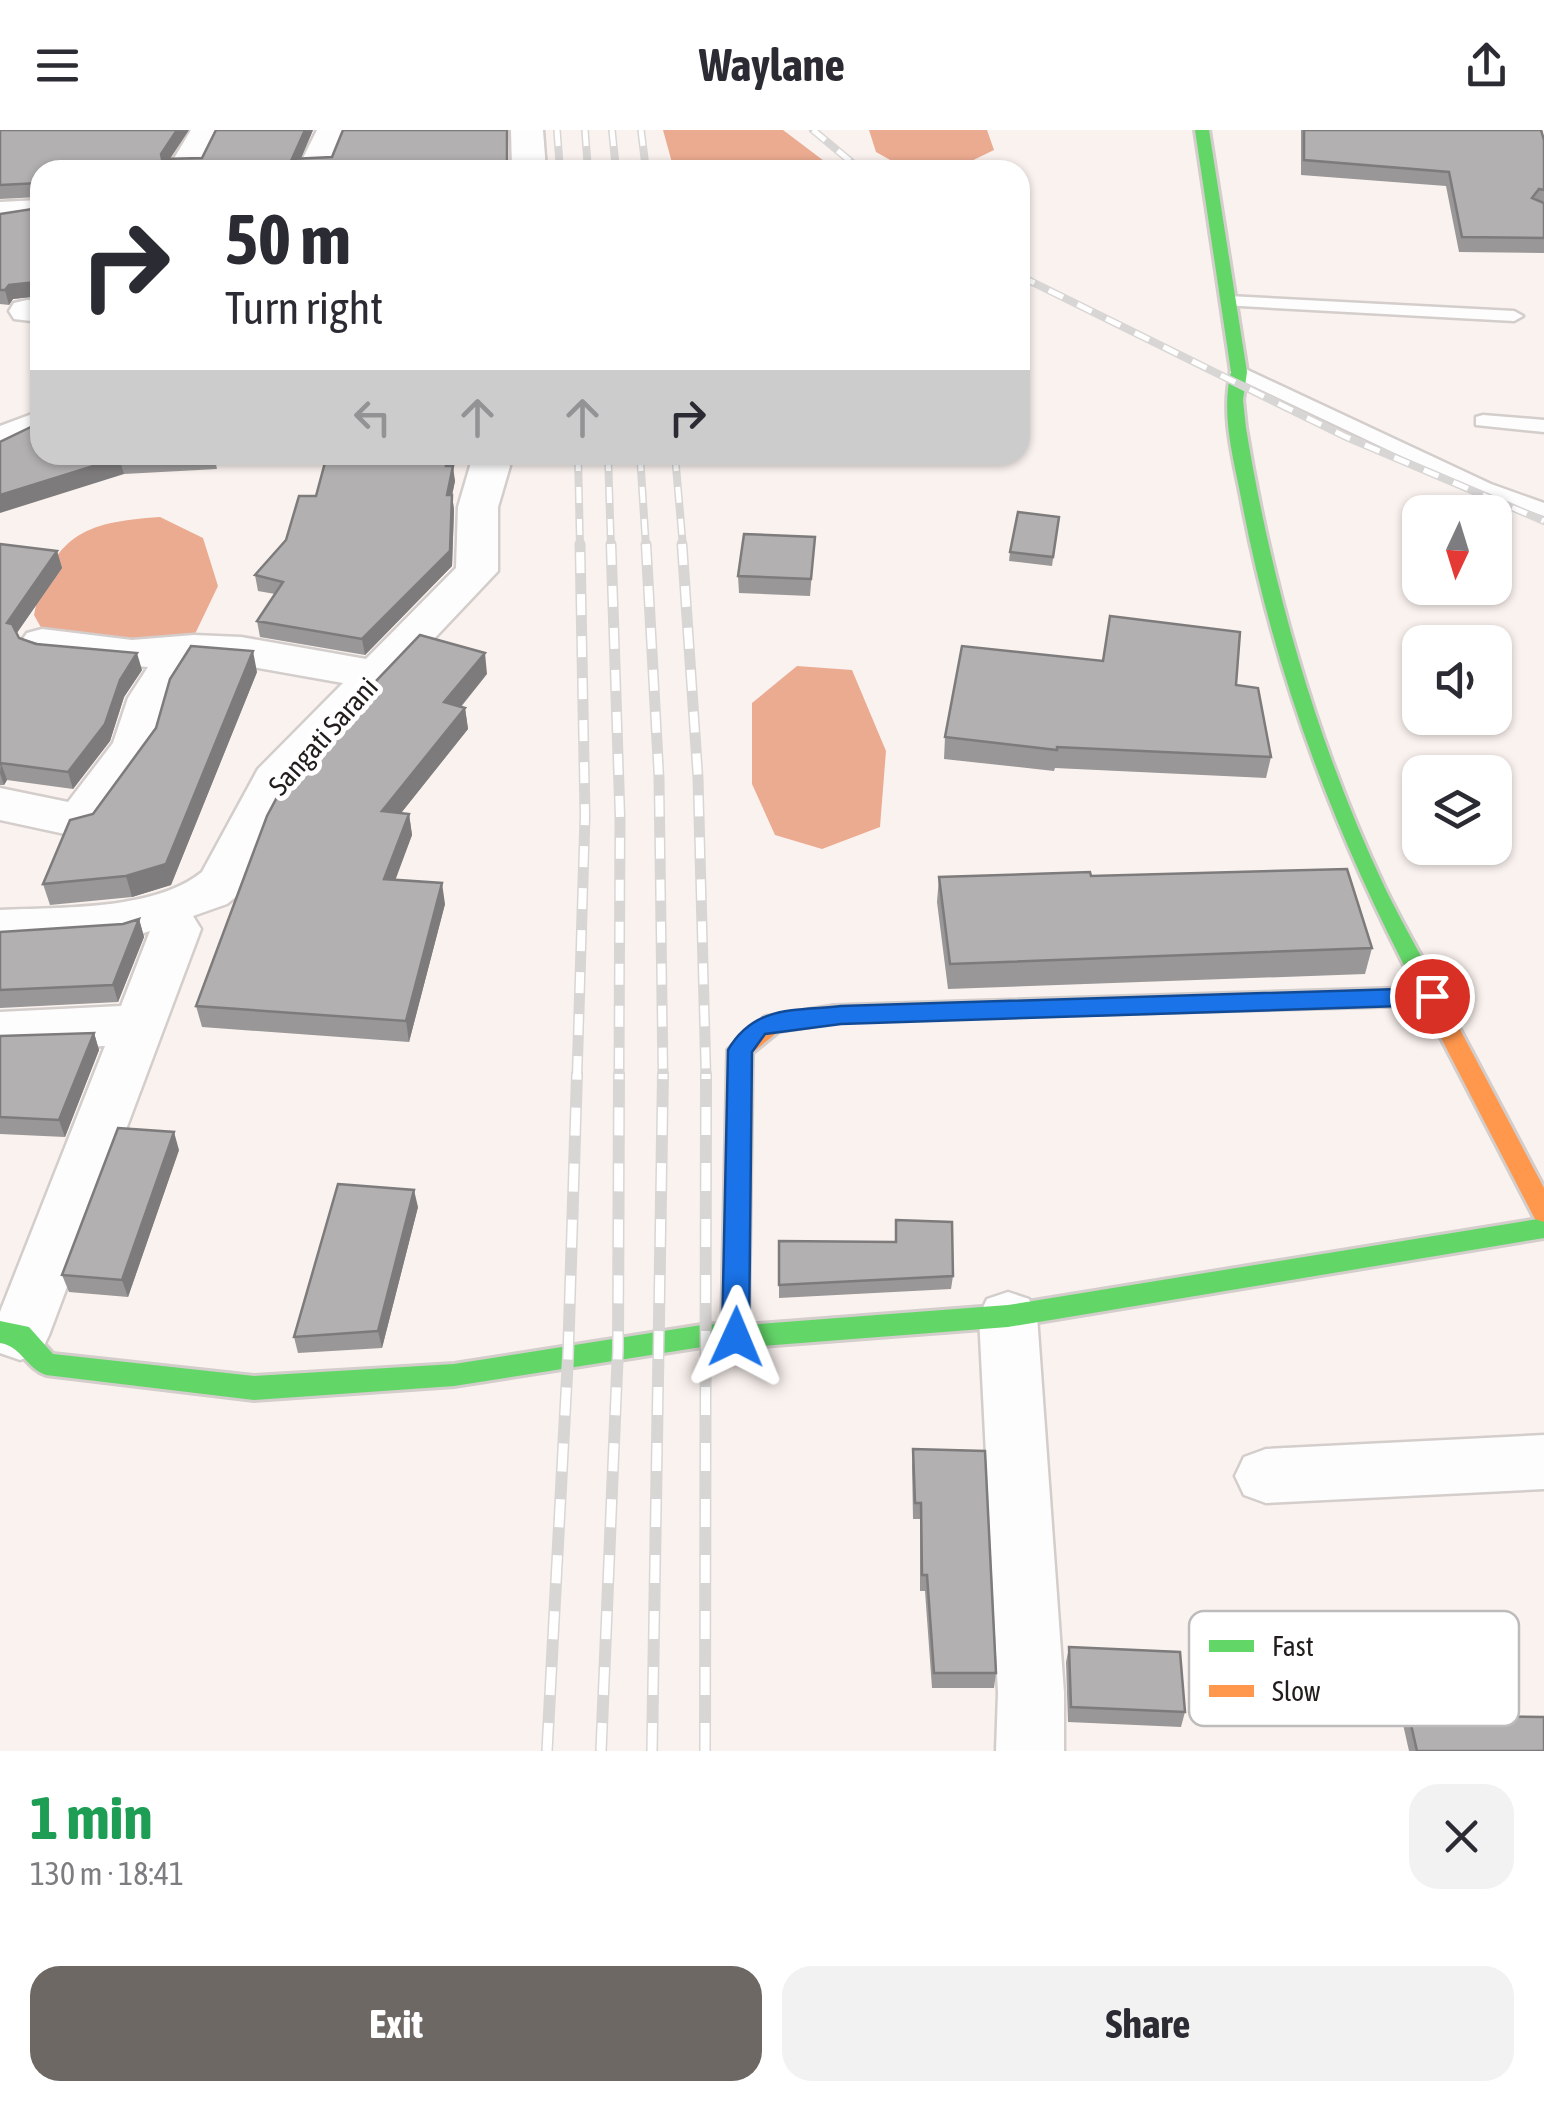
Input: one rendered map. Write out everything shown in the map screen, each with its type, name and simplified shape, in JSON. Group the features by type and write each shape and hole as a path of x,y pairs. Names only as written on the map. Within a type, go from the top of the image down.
{"street":[{"path":"190,160 208,130"},
{"path":"319,160 333,130"},
{"path":"527,130 528,160"},
{"path":"1202,130 1239,372 1235,385 1238,430 1256,530 1301,693 1374,886 1544,1212"},
{"path":"0,216 5,211 30,210"},
{"path":"0,441 30,428"},
{"name":"Sangati Sarani","path":"0,928 128,920 196,899 221,883 274,780 477,571 478,507 490,465"},
{"path":"42,643 132,654 241,650 378,675"},
{"path":"0,804 79,821 135,746 150,698 180,651"},
{"path":"163,908 176,929 10,1333 46,1364 254,1388 454,1375 708,1335 736,1337 1008,1316 1544,1228"},
{"path":"736,1337 740,1050 757,1028 841,1015 1432,996"},
{"path":"0,1031 138,1025"},
{"path":"1008,1316 1031,1693 1030,1751"},
{"path":"1266,1476 1544,1462"}],"lane":[{"path":"1228,300 1514,316"},
{"path":"1239,372 1484,488 1544,510"},
{"path":"1483,421 1544,426"}],"shaded area":[{"path":"663,130 783,130 823,160 671,160"},
{"path":"869,130 987,130 994,150 973,160 890,160 876,152"},
{"path":"160,517 203,538 218,586 194,636 128,648 44,633 34,615 41,588 50,567 74,538 110,523"},
{"path":"797,666 852,670 886,751 880,827 822,849 775,835 752,784 752,703"}],"building":[{"path":"0,130 177,130 161,154 162,159 202,158 216,130 305,130 292,159 332,157 343,130 507,130 507,160 30,160 30,183 0,185"},
{"path":"1304,130 1541,130 1544,190 1539,189 1532,198 1544,203 1544,238 1462,237 1449,172 1304,160"},
{"path":"30,209 30,283 9,285 5,290 0,290 0,214"},
{"path":"30,427 30,465 96,465 0,495 0,442"},
{"path":"324,465 453,466 447,495 452,495 450,551 362,639 257,621 283,582 255,575 286,540 299,496 316,496"},
{"path":"1018,512 1059,517 1053,557 1010,552"},
{"path":"744,534 815,537 811,579 738,576"},
{"path":"0,544 57,551 7,623 12,624 19,638 36,644 137,653 120,680 105,724 68,772 0,765"},
{"path":"1110,616 1240,632 1236,685 1258,688 1271,757 1057,750 945,737 962,646 1103,661"},
{"path":"420,635 485,653 444,702 465,708 382,811 409,814 384,879 442,883 406,1021 196,1006 267,816 292,769"},
{"path":"191,646 253,651 166,864 126,876 43,884 70,820 93,814 156,728 170,679"},
{"path":"1347,869 1372,948 950,964 939,877"},
{"path":"139,919 113,985 0,990 0,932 123,924"},
{"path":"94,1033 59,1120 0,1117 0,1036"},
{"path":"118,1128 174,1132 122,1280 62,1275"},
{"path":"338,1184 414,1190 378,1331 294,1337"},
{"path":"896,1220 952,1222 953,1276 779,1285 779,1241 896,1242"},
{"path":"913,1449 985,1451 996,1673 934,1673 927,1575 922,1575 921,1503 915,1503"},
{"path":"1069,1647 1180,1652 1185,1712 1071,1707"},
{"path":"1519,1717 1544,1717 1544,1751 1417,1751 1411,1726 1519,1726"}],"railway":[{"path":"557,130 559,160"},
{"path":"585,130 587,160"},
{"path":"612,130 615,160"},
{"path":"641,130 645,160"},
{"path":"813,130 849,160"},
{"path":"1030,281 1344,436 1544,521"},
{"path":"578,465 580,547"},
{"path":"608,465 611,547"},
{"path":"641,465 646,547"},
{"path":"676,465 683,547"},
{"path":"577,1077 585,816 580,544"},
{"path":"611,544 620,817 619,1077"},
{"path":"646,544 659,778 663,1075"},
{"path":"682,544 698,778 706,1077"},
{"path":"547,1751 568,1357 577,1074"},
{"path":"601,1751 618,1349 619,1074"},
{"path":"652,1751 663,1075"},
{"path":"705,1751 706,1077"}],"traffic: fast":[{"path":"1202,130 1239,372 1237,428 1270,588 1333,791 1382,902 1438,1009"},
{"path":"834,1015 1432,996"},
{"path":"735,1337 1008,1316 1544,1228"},
{"path":"0,1332 20,1335 46,1364 254,1388 454,1375 708,1335 735,1337 735,1330"}],"traffic: slow":[{"path":"1438,1009 1544,1212"},
{"path":"735,1330 740,1050 773,1023 834,1015"}],"route":[{"path":"736,1337 740,1050 757,1028 841,1015 1432,996"}]}
